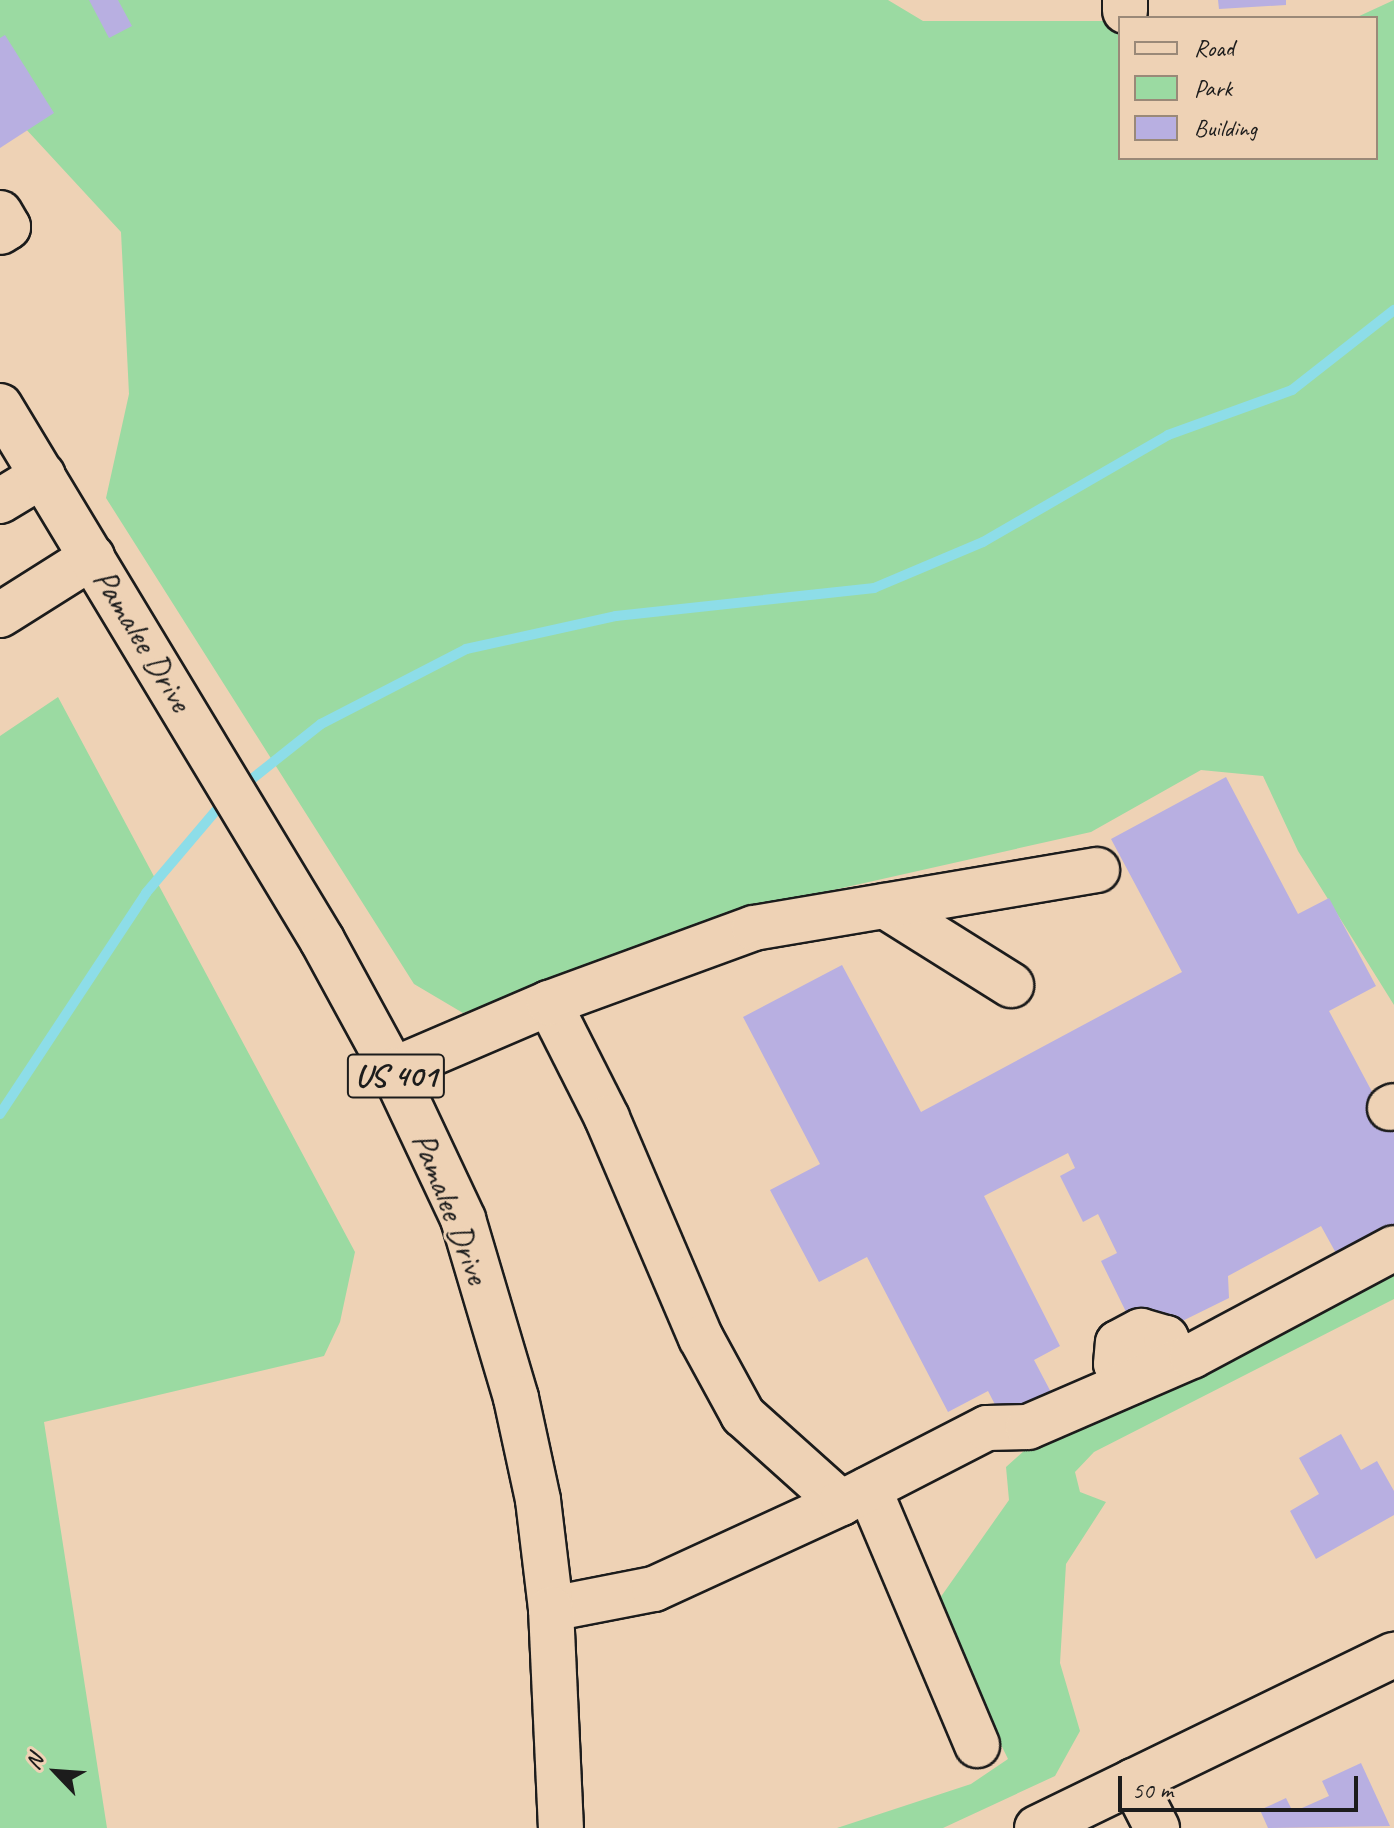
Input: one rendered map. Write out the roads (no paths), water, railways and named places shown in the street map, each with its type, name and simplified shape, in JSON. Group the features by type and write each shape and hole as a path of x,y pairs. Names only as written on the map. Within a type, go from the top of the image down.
{"main road":[{"path":"0,213 8,227 0,232"},
{"name":"Pamalee Drive","path":"0,406 264,839 393,1070 463,1219 504,1357 538,1500 551,1609 561,1828"},
{"path":"0,501 43,475"},
{"path":"0,615 92,557"},
{"path":"393,1070 549,1003 754,928 1097,870"},
{"path":"885,906 1011,985"},
{"path":"549,1003 607,1118 701,1338 743,1415 855,1496 977,1745"},
{"path":"551,1609 654,1589 855,1496 987,1428 1028,1427 1177,1362 1394,1248"},
{"path":"1037,1828 1394,1655"},
{"path":"1133,1781 1157,1828"}],"waterway":[{"path":"243,786 321,724 466,649 616,616 874,588 983,542 1168,435 1292,390 1394,310"},
{"path":"0,1114 146,893 224,801"}]}
